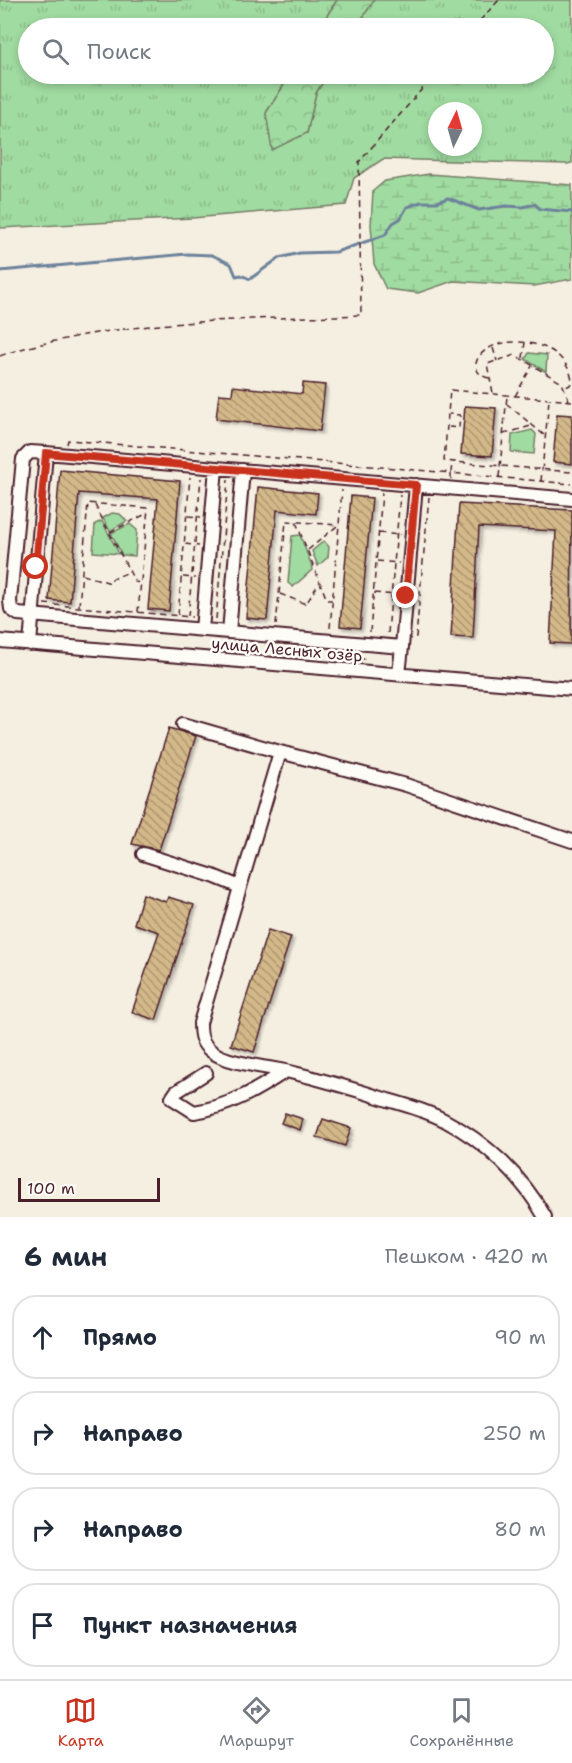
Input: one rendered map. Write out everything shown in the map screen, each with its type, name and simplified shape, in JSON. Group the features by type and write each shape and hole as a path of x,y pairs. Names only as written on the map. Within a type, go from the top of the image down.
{"street":[{"path":"402,641 229,626 207,622 178,622 33,609 18,614 11,609 11,590 23,459 30,452 46,453 243,470 415,490 572,499"},
{"path":"30,644 46,453"},
{"path":"207,622 216,468"},
{"path":"229,626 243,470"},
{"path":"399,674 415,490"},
{"name":"улица Лесных озёр","path":"0,641 572,689"},
{"path":"183,724 406,786 572,841"},
{"path":"280,752 200,1023 201,1040 212,1052 244,1064 286,1071 364,1093 442,1119 476,1140 502,1162 530,1191 544,1216"},
{"path":"143,854 240,887"},
{"path":"206,1073 176,1092 172,1098 194,1112 207,1110 250,1094 286,1071"}],"path":[{"path":"482,18 499,0"},
{"path":"0,356 22,347 160,324 361,315 359,162 426,84"},
{"path":"522,359 525,342"},
{"path":"489,378 478,373 476,363 479,356 508,343 525,342 546,348 568,367 572,380 570,385 564,388"},
{"path":"493,348 497,361"},
{"path":"493,394 487,364 515,355 562,383 571,401"},
{"path":"514,396 533,366"},
{"path":"571,401 450,390 444,461 572,472"},
{"path":"499,477 507,395"},
{"path":"542,481 549,399"},
{"path":"506,403 545,436"},
{"path":"447,427 459,428 460,415 448,414"},
{"path":"503,434 533,425"},
{"path":"452,473 572,484"},
{"path":"178,622 190,476"},
{"path":"188,617 201,477"},
{"path":"207,622 228,479"},
{"path":"330,629 342,489"},
{"path":"400,494 388,634 402,641 416,637 429,496 415,490"},
{"path":"379,633 369,633 382,492"},
{"path":"79,607 88,503 148,508 138,612"},
{"path":"95,504 129,572 135,582 141,583"},
{"path":"110,532 147,514"},
{"path":"276,624 286,520 339,525"},
{"path":"296,522 327,600 332,600"},
{"path":"308,550 339,525"},
{"path":"82,575 111,583 112,579 129,572"},
{"path":"279,593 306,603 320,581"},
{"path":"33,609 79,607 138,612 178,622 188,617 229,626"}],"green space":[{"path":"0,0 337,0 325,18 18,18 18,84 285,84 266,113 307,133 316,93 322,84 554,84 554,18 362,18 374,0 572,0 572,163 383,159 354,178 346,205 192,218 0,228"},
{"path":"337,0 374,0 362,18 325,18"},
{"path":"285,84 322,84 316,93 307,133 272,150 266,113"},
{"path":"429,174 572,185 572,279 534,286 453,281 418,293 386,289 374,264 371,225 373,191 385,181"},
{"path":"529,353 547,355 546,372 525,359"},
{"path":"532,430 536,434 534,454 511,452 512,435"},
{"path":"112,513 120,514 127,521 110,531 103,518"},
{"path":"102,521 119,554 93,552 95,524"},
{"path":"130,524 137,530 135,556 122,555 111,533"},
{"path":"300,535 313,569 293,587 288,583 292,536"},
{"path":"324,541 329,547 328,557 318,566 312,551"}],"building":[{"path":"303,383 325,385 320,431 216,419 219,394 232,395 233,386 302,394"},
{"path":"465,406 496,408 492,456 461,454"},
{"path":"557,414 572,415 572,464 553,462"},
{"path":"60,470 180,481 169,611 148,609 158,499 79,493 70,602 49,600"},
{"path":"258,487 318,493 316,514 277,510 267,620 246,618"},
{"path":"351,496 372,498 360,628 340,626"},
{"path":"459,504 572,510 571,644 550,643 556,531 479,527 473,638 451,637"},
{"path":"169,728 196,736 159,850 132,844"},
{"path":"143,894 166,902 168,897 194,905 156,1020 132,1012 159,932 134,924"},
{"path":"268,930 291,937 254,1052 231,1045"},
{"path":"285,1113 303,1119 300,1130 281,1123"},
{"path":"323,1119 351,1128 345,1146 317,1137"}],"waterway":[{"path":"0,271 187,254 212,255 231,264 236,276 241,275 250,279 279,258 300,253 336,252 385,235 393,223 400,219 407,207 421,202 437,202 448,198 479,210 535,204 540,209 572,212"}],"route":[{"path":"36,567 46,453 416,485 406,596"}]}
